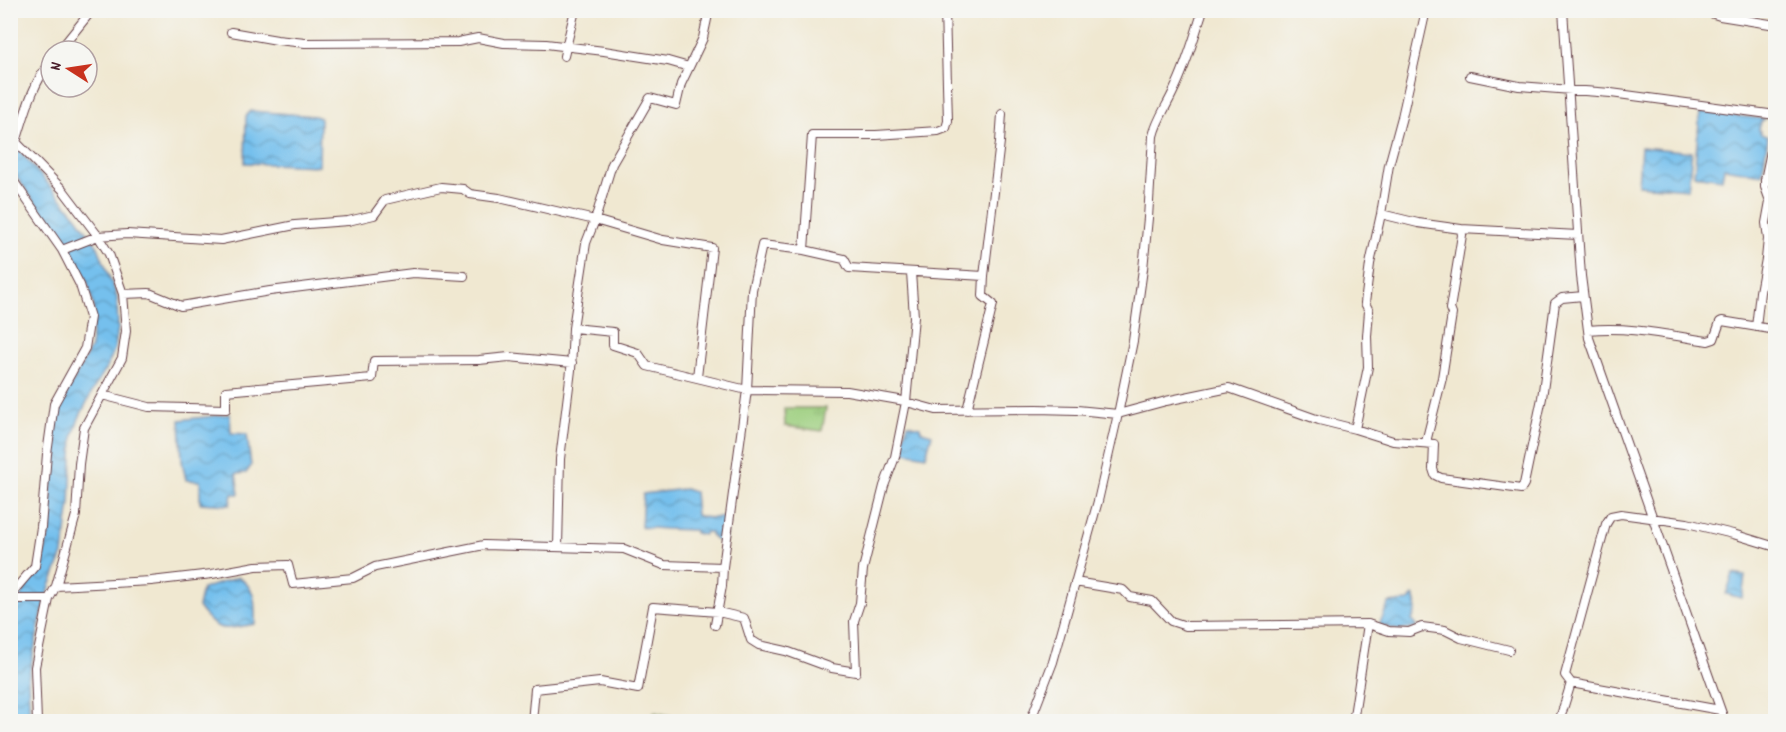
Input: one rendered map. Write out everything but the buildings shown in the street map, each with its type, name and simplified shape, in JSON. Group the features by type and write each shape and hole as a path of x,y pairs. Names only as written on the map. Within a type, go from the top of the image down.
{"street":[{"path":"69,39 92,10"},
{"path":"564,56 575,10"},
{"path":"558,548 560,459 572,363 573,328 586,243 612,164 650,98 676,105 681,84 703,38 709,10"},
{"path":"804,250 812,135 876,135 938,131 946,128 948,121 945,10"},
{"path":"1355,429 1368,367 1369,311 1365,303 1370,264 1389,165 1426,10"},
{"path":"1563,10 1583,296 1592,350 1725,722"},
{"path":"1701,10 1730,18 1776,25"},
{"path":"1030,722 1053,662 1098,501 1118,414 1133,341 1143,269 1153,136 1185,65 1203,11"},
{"path":"231,32 305,43 458,42 478,38 504,43 566,46 668,61 689,67"},
{"path":"1470,76 1519,86 1634,96 1776,115"},
{"path":"10,149 16,142 39,79"},
{"path":"967,410 993,304 983,296 1002,114"},
{"path":"1756,327 1767,249 1766,223 1770,201 1765,180 1776,127"},
{"path":"16,142 63,190 109,254 123,294 126,331 122,358 84,428 76,515 56,586 49,599 35,667 37,722"},
{"path":"10,176 62,250 80,285 90,317 85,348 54,404 35,566 12,598"},
{"path":"62,250 98,236 127,234 221,240 295,225 361,219 374,215 385,200 441,187 463,189 470,194 499,198 595,220 663,240 712,248 697,377"},
{"path":"1381,214 1418,223 1461,229 1578,235"},
{"path":"1426,442 1442,378 1452,314 1450,309 1462,235 1461,229"},
{"path":"715,625 747,390 752,290 762,245 804,250 844,260 849,268 984,276"},
{"path":"532,722 534,689 600,682 638,689 653,607 718,612 744,618 752,640 759,645 786,651 832,668 856,672 855,621 860,603 863,569 884,486 895,457 906,402 914,317 911,272"},
{"path":"123,294 149,293 182,306 270,291 413,273 464,276"},
{"path":"573,328 613,332 613,345 638,353 647,366 747,390 847,391 936,410 1077,410 1118,414 1229,388 1319,420 1394,441 1434,444 1433,469 1435,475 1441,478 1521,489 1542,398 1555,303 1562,298 1583,296"},
{"path":"1588,330 1605,328 1642,330 1708,341 1714,339 1722,321 1776,330"},
{"path":"102,395 149,406 226,409 226,391 372,378 374,361 479,360 509,357 572,363"},
{"path":"1720,710 1571,683 1564,675 1608,519 1621,514 1709,527 1776,547"},
{"path":"56,586 151,580 212,574 256,566 288,565 293,584 353,578 375,567 484,545 624,549 664,565 723,567"},
{"path":"1075,582 1123,590 1130,597 1152,601 1171,621 1186,626 1368,624 1389,631 1409,632 1422,627 1445,630 1461,638 1509,650"},
{"path":"12,598 49,599"},
{"path":"1353,722 1368,624"},
{"path":"1559,722 1571,683"}],"green space":[{"path":"784,408 826,408 822,431 785,426"},
{"path":"654,712 688,720 688,721 652,721"}],"water":[{"path":"251,111 320,118 319,166 245,163 246,116"},
{"path":"1700,112 1765,119 1761,122 1759,129 1761,134 1768,137 1762,174 1724,168 1722,179 1694,175"},
{"path":"10,140 77,217 98,247 117,297 118,328 115,348 79,418 73,436 70,503 63,554 50,586 28,679 30,722 11,721 10,624 13,609 43,559 51,526 51,465 56,418 91,347 94,307 87,280 72,254 11,169"},
{"path":"1641,147 1692,152 1688,189 1638,185"},
{"path":"230,414 231,433 247,434 251,466 246,473 236,474 239,494 232,494 230,505 200,503 200,481 186,480 182,461 180,420"},
{"path":"908,424 920,427 921,431 932,434 926,456 899,451"},
{"path":"685,489 694,492 696,515 707,518 727,517 725,542 715,540 711,532 706,532 704,535 695,533 695,530 641,527 643,494"},
{"path":"1733,574 1745,576 1742,598 1726,594"},
{"path":"238,577 249,586 254,597 255,624 222,628 211,622 198,607 202,589"},
{"path":"1413,595 1416,611 1412,620 1417,628 1398,630 1379,625 1389,603 1409,601"}]}
